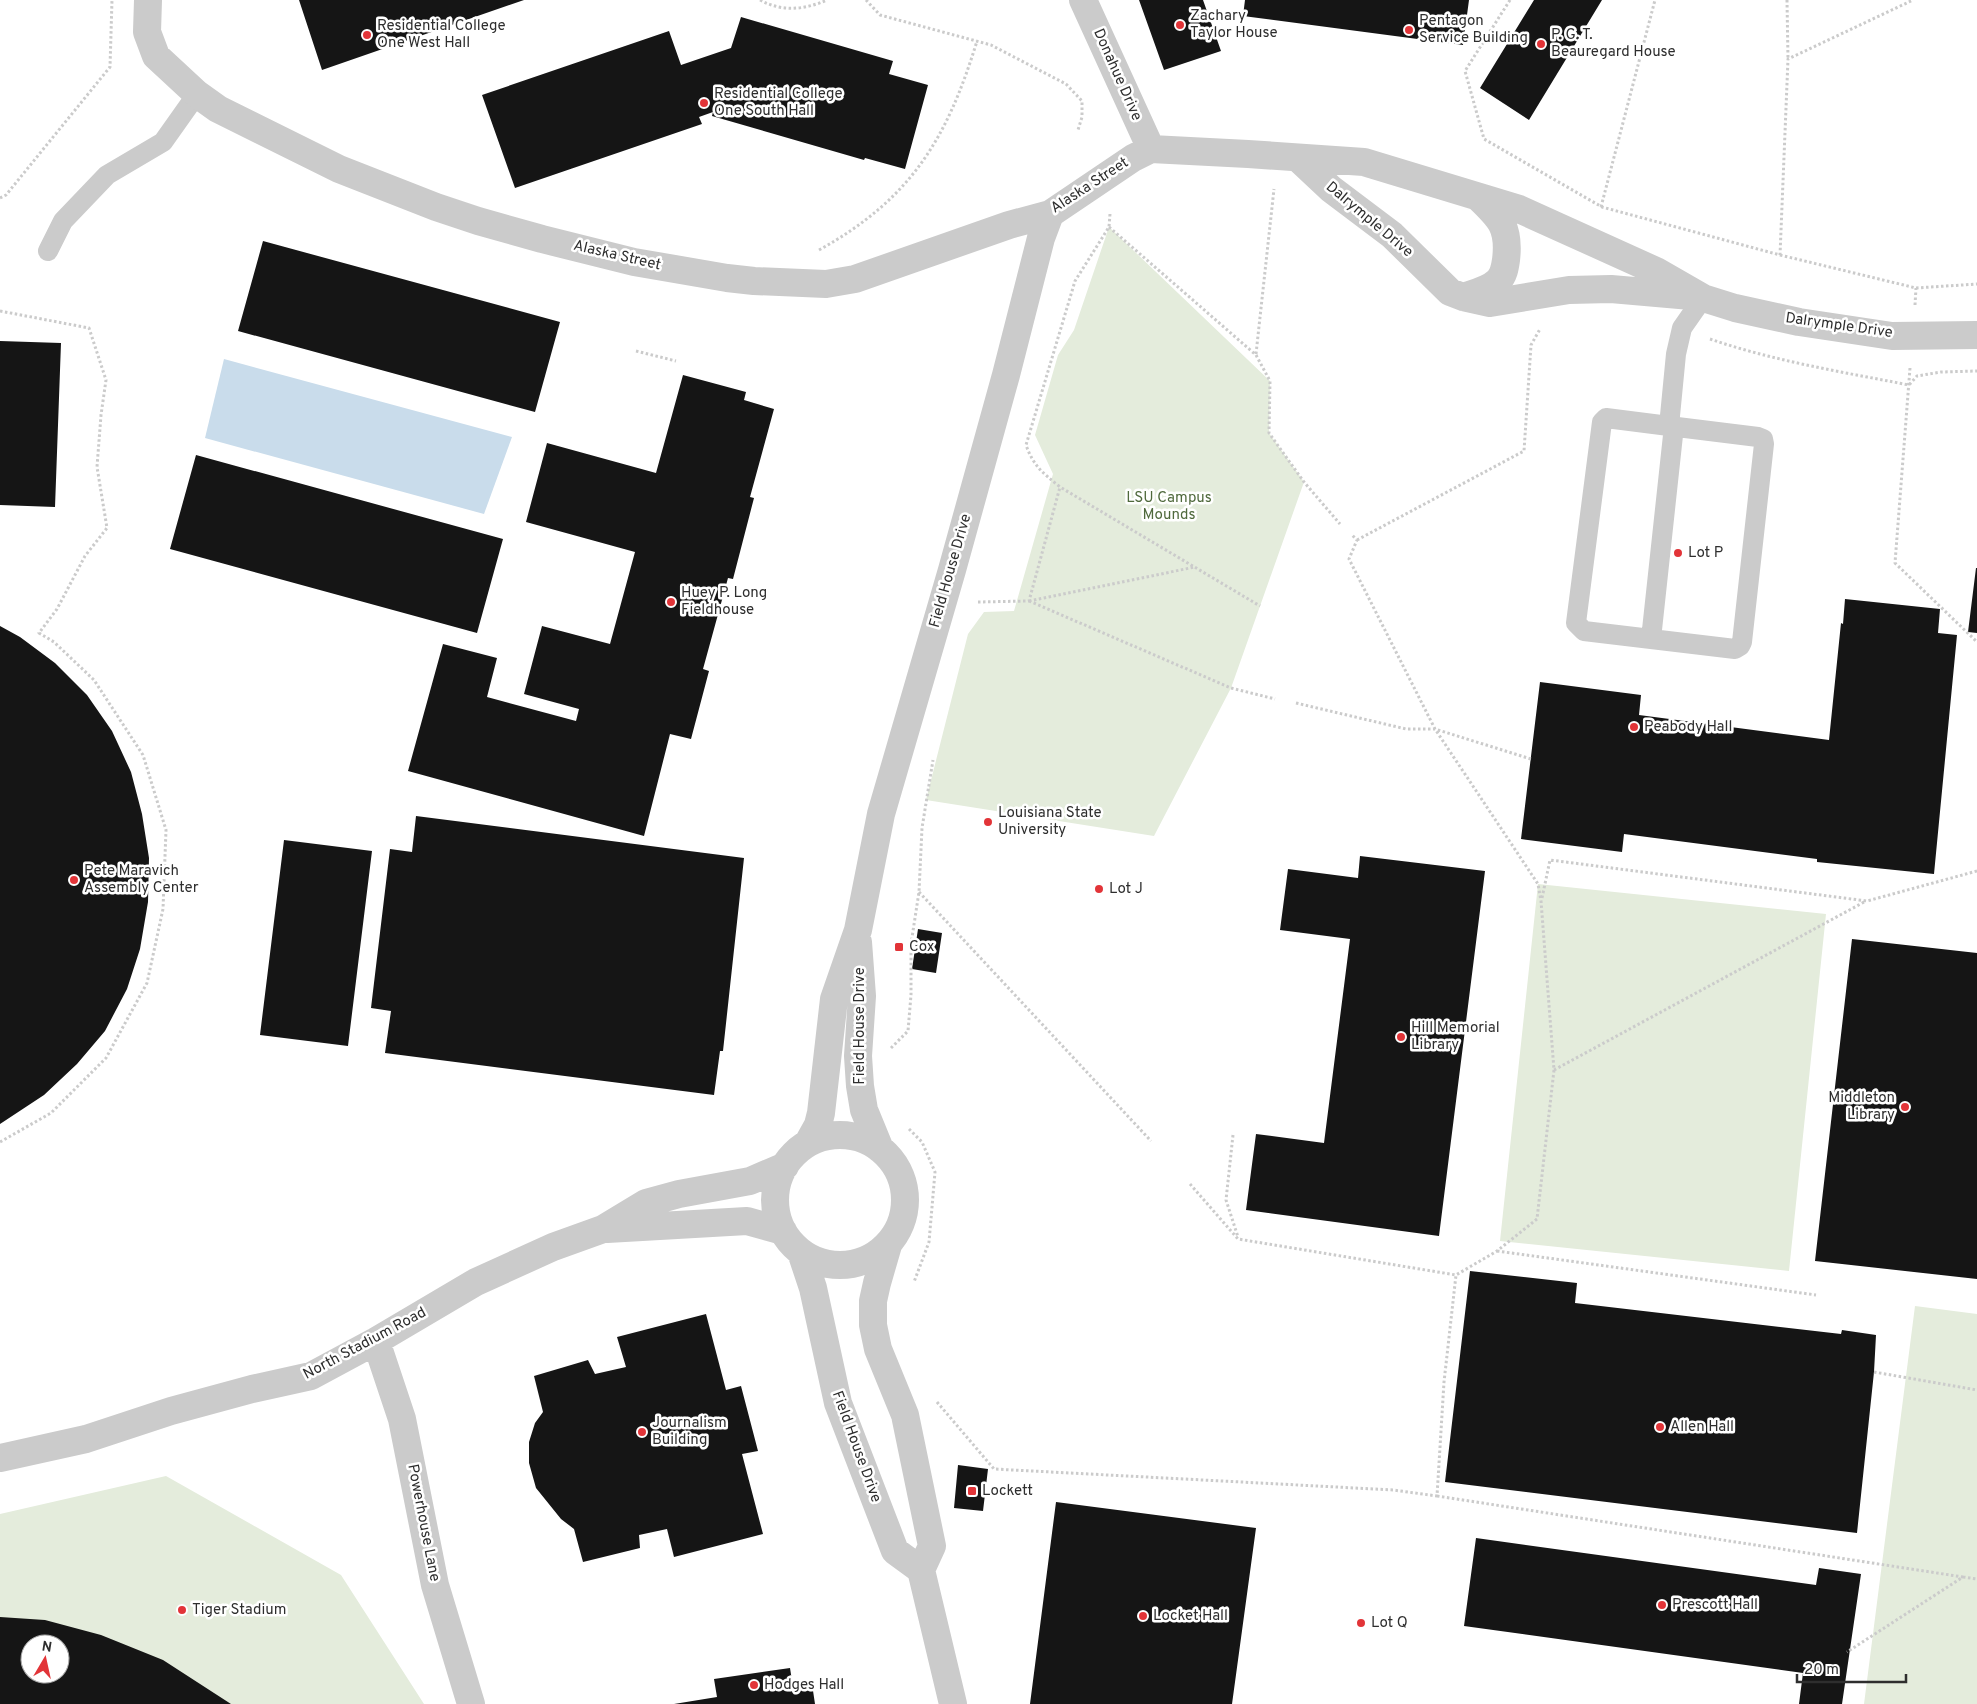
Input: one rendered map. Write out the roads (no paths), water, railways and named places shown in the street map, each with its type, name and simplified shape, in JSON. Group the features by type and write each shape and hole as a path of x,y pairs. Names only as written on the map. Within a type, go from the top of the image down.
{"street":[{"name":"Alaska Street","path":"148,0 147,32 156,56 197,94 218,109 339,169 444,210 533,237 606,255 727,278 826,284 855,279 1009,226 1050,214 1133,158 1151,149"},
{"name":"Donahue Drive","path":"1083,0 1151,149"},
{"name":"Dalrymple Drive","path":"1151,149 1364,162 1519,209 1656,271 1703,298"},
{"name":"Dalrymple Drive","path":"1288,158 1392,235 1450,292 1463,298 1490,303 1569,290 1611,289 1703,298 1735,308 1799,322 1883,335 1977,335"},
{"name":"Dalrymple Drive","path":"1463,298 1499,280 1504,270 1508,246 1505,228 1499,217 1478,196"},
{"name":"Field House Drive","path":"808,1143 818,1125 821,1112 834,999 858,930 881,814 955,561 1006,375 1040,238 1050,214"},
{"name":"Field House Drive","path":"858,930 862,996 858,1056 860,1086 864,1110 880,1149"},
{"path":"838,1135 854,1136 875,1144 880,1149 895,1164 901,1175 906,1194 906,1209 899,1230 888,1245 878,1254 853,1264 826,1264 811,1259 796,1249 782,1231 778,1220 774,1195 778,1178 787,1161 808,1143 823,1137 838,1135"},
{"name":"North Stadium Road","path":"0,1458 86,1439 171,1411 252,1389 310,1376 376,1341 476,1282 553,1247 603,1230 646,1204 679,1194 750,1181 785,1166"},
{"name":"North Stadium Road","path":"603,1230 747,1221 760,1223 782,1231"},
{"path":"888,1245 873,1301 873,1325 878,1348 905,1416 932,1546 921,1570 954,1704"},
{"name":"Field House Drive","path":"801,1252 813,1288 838,1403 895,1552 921,1570"},
{"name":"Powerhouse Lane","path":"376,1341 402,1419 435,1584 471,1704"}],"lane":[{"path":"48,251 62,220 107,174 162,142 197,94"},
{"path":"1651,639 1672,426 1676,354 1682,328 1703,298"},
{"path":"1606,418 1763,439 1764,444 1740,646 1735,649 1651,639 1584,631 1576,623 1602,422 1606,418"}],"water":[{"path":"224,359 512,437 484,514 205,438"}],"place":[{"name":"Zachary Taylor House","path":"1180,25"},
{"name":"Pentagon Service Building","path":"1409,30"},
{"name":"Residential College One West Hall","path":"367,35"},
{"name":"P. G. T. Beauregard House","path":"1541,44"},
{"name":"Residential College One South Hall","path":"704,103"},
{"name":"Lot P","path":"1678,553"},
{"name":"Huey P. Long Fieldhouse","path":"671,602"},
{"name":"Peabody Hall","path":"1634,727"},
{"name":"Louisiana State University","path":"988,822"},
{"name":"Pete Maravich Assembly Center","path":"74,880"},
{"name":"Lot J","path":"1099,889"},
{"name":"Cox","path":"899,947"},
{"name":"Hill Memorial Library","path":"1401,1037"},
{"name":"Middleton Library","path":"1905,1107"},
{"name":"Allen Hall","path":"1660,1427"},
{"name":"Journalism Building","path":"642,1432"},
{"name":"Lockett","path":"972,1491"},
{"name":"Prescott Hall","path":"1662,1605"},
{"name":"Tiger Stadium","path":"182,1610"},
{"name":"Locket Hall","path":"1143,1616"},
{"name":"Lot Q","path":"1361,1623"},
{"name":"Hodges Hall","path":"754,1685"}],"park label":[{"name":"LSU Campus Mounds","path":"1169,506"}]}
